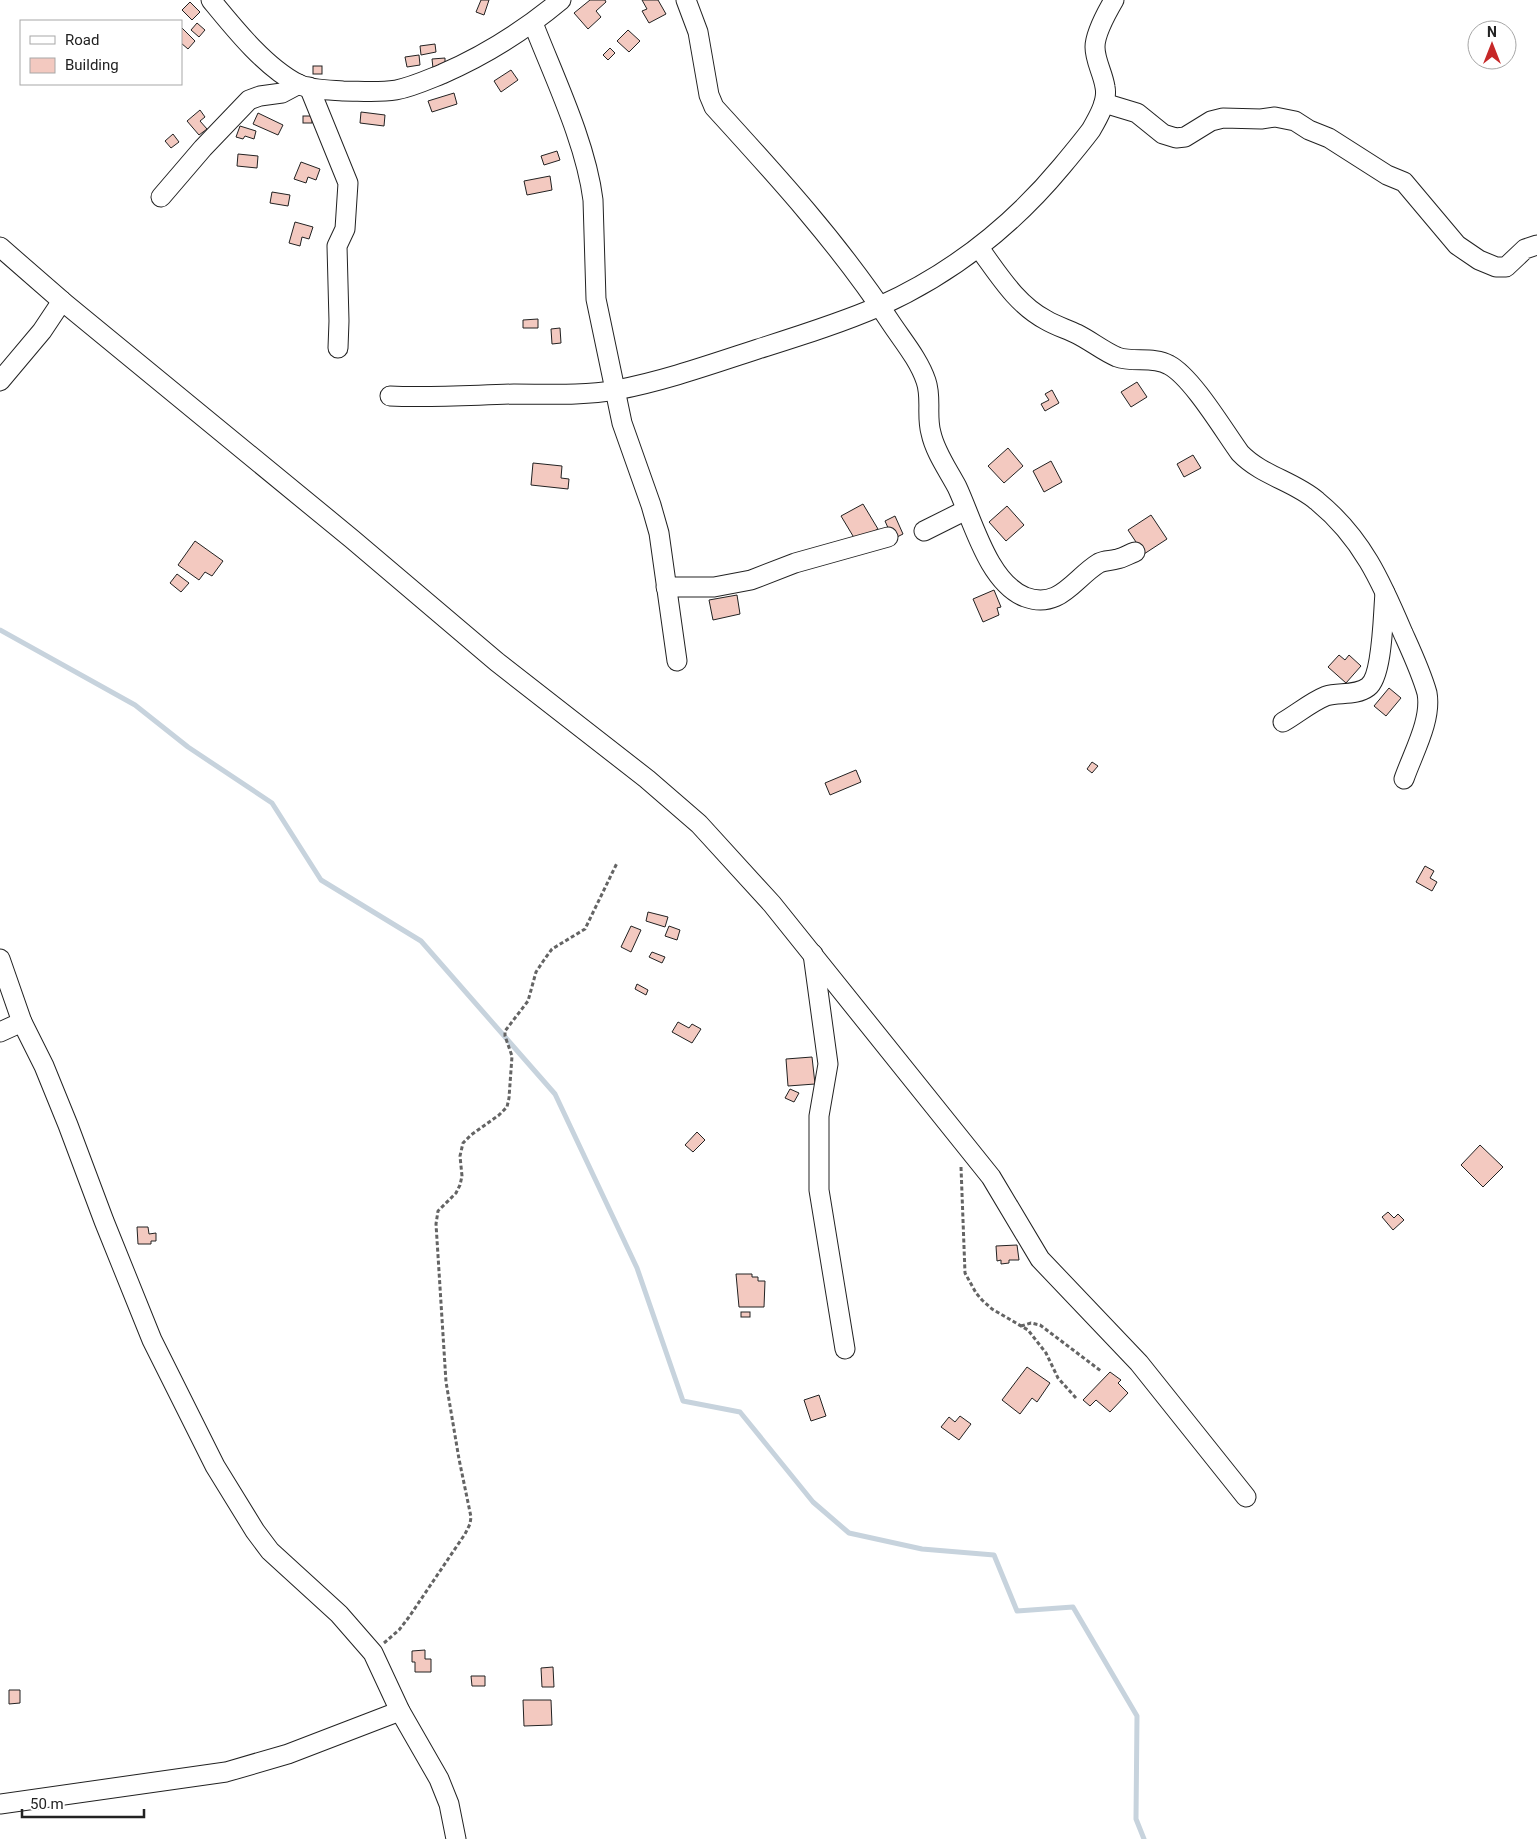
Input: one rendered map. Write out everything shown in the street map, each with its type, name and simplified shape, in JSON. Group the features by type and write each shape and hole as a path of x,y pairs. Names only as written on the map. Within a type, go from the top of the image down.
{"street":[{"path":"210,0 266,60 304,86 325,90 374,92 396,90 421,83 476,57 533,23 561,0"},
{"path":"686,0 698,32 709,95 714,108 812,216 880,306 920,367 926,380 930,401 929,425 932,438 992,566 1013,590 1032,599 1052,599 1099,563 1118,559 1135,552"},
{"path":"390,396 421,398 573,394 614,390 660,380 809,332 880,306 918,287 979,248 1042,190 1090,130 1104,103 1106,87 1097,64 1094,48 1095,40 1114,0"},
{"path":"533,23 574,129 591,186 595,292 614,390 630,448 659,533 677,661"},
{"path":"161,197 203,148 249,100 304,86"},
{"path":"304,86 348,183 345,229 338,246 338,348"},
{"path":"1104,103 1137,114 1163,134 1176,138 1185,136 1211,120 1223,118 1261,119 1275,117 1295,121 1309,130 1329,138 1387,175 1404,182 1457,245 1479,260 1496,267 1506,268 1525,249 1537,245"},
{"path":"0,247 62,301 352,539 497,662 647,778 699,824 772,904 813,953 991,1177 1040,1259 1139,1362 1246,1497"},
{"path":"979,248 1013,294 1045,320 1078,334 1120,358 1169,364 1194,388 1240,454 1248,462 1262,471 1305,491 1345,527 1373,565 1424,683 1429,702 1427,718 1404,779"},
{"path":"0,381 42,332 62,301"},
{"path":"924,531 966,510"},
{"path":"666,587 714,587 751,580 795,563 888,537"},
{"path":"1283,722 1319,699 1332,694 1360,691 1367,688 1372,682 1377,675 1379,666 1385,590"},
{"path":"813,953 828,1064 819,1116 819,1190 845,1349"},
{"path":"0,959 22,1022 44,1066 152,1340 215,1466 255,1532 270,1551 339,1614 373,1653 400,1711 439,1779 449,1804 456,1839"},
{"path":"0,1032 22,1022"},
{"path":"0,1804 226,1772 288,1754 400,1711"}],"path":[{"path":"373,1653 399,1630 409,1617 470,1524 470,1510 458,1459 446,1382 437,1249 436,1224 438,1211 460,1185 462,1176 460,1156 464,1143 470,1135 499,1115 506,1107 509,1098 512,1056 505,1031 528,1001 536,972 552,949 584,929 617,863"},
{"path":"961,1165 965,1273 968,1280 976,1293 992,1309 1028,1330 1046,1353 1058,1378 1076,1398"},
{"path":"1021,1326 1031,1323 1040,1325 1101,1371"}],"building":[{"path":"481,0 489,0 484,15 476,12"},
{"path":"590,0 605,0 606,2 596,11 601,17 588,29 574,13"},
{"path":"642,0 658,0 666,14 649,23 642,11 647,9"},
{"path":"190,2 200,12 192,20 182,10"},
{"path":"197,23 205,30 199,37 191,30"},
{"path":"182,28 195,41 188,49 182,44"},
{"path":"628,30 640,41 629,52 617,41"},
{"path":"435,44 436,52 421,55 420,46"},
{"path":"610,48 615,53 608,60 603,55"},
{"path":"419,55 420,65 407,67 405,57"},
{"path":"445,58 445,67 433,68 432,59"},
{"path":"313,66 322,66 322,74 313,74"},
{"path":"511,70 518,80 501,92 494,81"},
{"path":"454,93 457,104 432,112 428,101"},
{"path":"200,110 205,117 200,121 207,129 199,135 187,121"},
{"path":"361,112 385,115 384,126 360,123"},
{"path":"258,113 283,125 278,135 253,124"},
{"path":"303,116 312,116 312,123 303,123"},
{"path":"240,126 256,131 254,139 245,136 243,139 236,137"},
{"path":"173,134 179,142 171,148 165,141"},
{"path":"557,151 560,160 544,165 541,156"},
{"path":"238,154 258,156 257,168 237,166"},
{"path":"301,162 320,169 316,180 308,177 306,183 294,179"},
{"path":"550,176 552,190 527,195 524,181"},
{"path":"272,192 290,195 288,206 270,203"},
{"path":"295,222 313,227 309,239 302,237 300,246 289,243"},
{"path":"538,319 538,328 523,328 523,320"},
{"path":"560,328 561,343 552,344 551,329"},
{"path":"1137,382 1147,397 1131,407 1121,392"},
{"path":"1052,390 1059,403 1045,411 1041,404 1049,400 1045,394"},
{"path":"1008,448 1023,466 1004,483 988,466"},
{"path":"1193,455 1201,468 1184,477 1177,464"},
{"path":"1051,461 1062,482 1044,492 1033,471"},
{"path":"533,463 562,466 561,478 569,479 568,489 531,485"},
{"path":"863,504 878,529 856,541 841,516"},
{"path":"1007,506 1024,525 1006,541 989,522"},
{"path":"1151,515 1167,539 1144,554 1128,530"},
{"path":"895,516 903,534 893,539 885,521"},
{"path":"195,541 223,561 212,576 205,572 199,580 178,565"},
{"path":"177,574 189,583 181,592 170,583"},
{"path":"994,590 1001,607 997,608 999,615 983,622 973,599"},
{"path":"737,595 740,614 713,620 709,600"},
{"path":"1339,655 1345,660 1349,655 1361,666 1346,683 1328,667"},
{"path":"1389,688 1401,698 1386,716 1374,706"},
{"path":"1092,762 1098,766 1092,773 1087,769"},
{"path":"856,770 861,782 830,795 825,783"},
{"path":"1425,866 1434,871 1430,878 1437,882 1432,891 1416,882"},
{"path":"648,912 668,917 665,927 646,921"},
{"path":"631,926 641,930 631,952 621,947"},
{"path":"669,926 680,930 677,940 665,936"},
{"path":"652,952 665,957 662,963 649,957"},
{"path":"637,984 648,990 646,995 635,989"},
{"path":"678,1022 689,1028 692,1024 701,1029 692,1043 672,1032"},
{"path":"812,1057 815,1084 788,1086 786,1059"},
{"path":"790,1089 799,1093 794,1102 785,1098"},
{"path":"697,1132 705,1140 693,1152 685,1145"},
{"path":"1480,1145 1503,1167 1483,1187 1461,1165"},
{"path":"1388,1212 1394,1218 1398,1214 1404,1220 1393,1230 1382,1217"},
{"path":"137,1227 148,1227 149,1234 156,1233 156,1241 151,1241 151,1244 138,1244"},
{"path":"1017,1245 1019,1260 1009,1260 1009,1263 1001,1264 1001,1260 997,1261 996,1246"},
{"path":"736,1274 752,1274 752,1277 758,1277 758,1281 765,1281 764,1307 739,1307"},
{"path":"741,1312 750,1312 750,1317 741,1317"},
{"path":"1027,1367 1050,1383 1037,1402 1032,1398 1020,1414 1002,1400"},
{"path":"1110,1372 1121,1380 1118,1383 1128,1393 1110,1412 1096,1400 1090,1406 1083,1400"},
{"path":"819,1395 826,1416 811,1421 804,1400"},
{"path":"960,1416 971,1424 959,1440 941,1427 949,1417 955,1422"},
{"path":"425,1650 425,1659 431,1659 431,1672 415,1672 415,1662 412,1662 412,1651"},
{"path":"553,1667 554,1687 542,1687 541,1668"},
{"path":"471,1676 485,1676 485,1686 472,1686"},
{"path":"9,1690 20,1690 20,1703 9,1704"},
{"path":"523,1700 551,1700 552,1725 524,1726"}],"waterway":[{"path":"0,630 135,705 188,747 272,803 321,880 421,941 555,1094 637,1268 683,1401 740,1412 813,1502 849,1533 922,1549 994,1555 1017,1611 1073,1607 1137,1716 1136,1819 1144,1839"}]}
